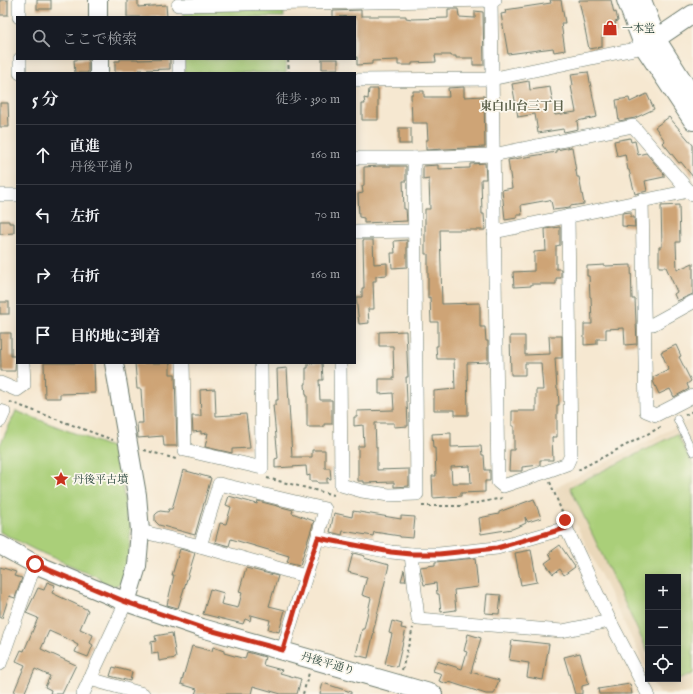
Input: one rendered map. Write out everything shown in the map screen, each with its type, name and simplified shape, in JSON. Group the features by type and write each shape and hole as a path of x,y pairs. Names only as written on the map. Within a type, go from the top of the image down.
{"street":[{"path":"19,0 19,16"},
{"path":"98,0 98,16"},
{"path":"178,7 256,2 492,0 491,79 498,482 503,486 567,464 571,455 568,216"},
{"path":"626,0 693,121"},
{"path":"642,0 650,43 693,97"},
{"path":"356,80 491,79 650,43 693,14"},
{"path":"20,60 20,72"},
{"path":"99,60 99,72"},
{"path":"179,60 179,72"},
{"path":"356,158 414,158 493,155 633,126 691,193"},
{"path":"340,364 341,485 362,491 389,495 417,494 414,158"},
{"path":"494,232 642,200 691,193"},
{"path":"0,195 16,195"},
{"path":"642,200 646,411 656,415 693,396"},
{"path":"356,232 415,231"},
{"path":"644,324 653,324 693,302"},
{"path":"0,383 17,390 24,385 24,364"},
{"path":"83,694 126,602 137,566 140,531 136,495 114,364"},
{"path":"183,364 184,450 262,468 261,364"},
{"path":"0,421 4,412 3,405"},
{"path":"200,546 219,484 325,509 318,538 283,650"},
{"path":"318,538 391,552 439,554 497,548 566,528 610,621 648,694"},
{"path":"140,531 200,546 305,576"},
{"name":"丹後平通り","path":"0,545 35,564 126,602 202,628 433,694"},
{"path":"411,554 418,619 562,631 610,621"},
{"path":"0,664 35,564"},
{"path":"90,679 143,694"}],"lane":[{"path":"677,419 693,452"}],"path":[{"path":"288,60 289,72"},
{"path":"3,405 119,443"},
{"path":"549,481 565,520 566,528"},
{"path":"402,670 414,623 418,619"},
{"path":"303,694 310,666"}],"shaded area":[{"path":"693,418 693,690 684,694 659,694 653,682 681,682 681,574 645,574 645,666 571,514 566,515 555,488"}],"green space":[{"path":"283,8 284,16 184,16 184,12 187,10"},
{"path":"184,60 286,60 286,72 184,72"},
{"name":"丹後平古墳","path":"16,411 116,449 127,521 130,521 129,552 122,583 114,586 99,581 100,578 35,550 0,532 0,445"},
{"path":"677,434 693,465 693,674 681,678 681,574 645,574 645,646 570,487"}],"building":[{"path":"0,0 8,0 8,15 0,15"},
{"path":"37,0 51,0 51,9 37,9"},
{"path":"127,0 138,0 138,7 166,5 167,16 127,16"},
{"path":"550,0 561,0 565,23 561,23 565,50 554,52 553,48 508,54 501,14 506,13 505,10 551,3"},
{"path":"579,0 611,0 614,13 616,12 618,21 615,22 617,33 602,36 602,47 589,49"},
{"path":"448,9 458,9 459,17 475,18 475,11 483,12 484,65 473,65 473,58 456,58 456,56 451,55 435,55 436,62 398,65 398,60 372,61 372,64 357,65 356,16 333,16 333,11 361,10 361,16 406,16 406,18 412,19 448,18"},
{"path":"74,60 88,60 88,72 75,72"},
{"path":"170,60 170,69 139,70 139,72 115,72 115,61"},
{"path":"322,60 338,60 338,69 322,69"},
{"path":"588,72 597,117 577,121 578,129 564,132 563,129 538,133 535,114 518,117 512,84 529,81 530,90 550,87 555,115 576,112 571,86 573,85 571,74"},
{"path":"464,87 464,97 484,96 485,147 426,150 426,140 428,140 427,123 412,123 411,94 413,94 413,91 424,91 424,97 449,97 448,88"},
{"path":"369,89 378,89 378,120 362,120 362,104 365,104 364,98 368,99"},
{"path":"647,94 654,109 635,118 619,121 616,100 629,98 630,102"},
{"path":"0,103 8,103 9,127 0,127"},
{"path":"669,117 693,145 693,177 681,162 679,163 663,143 665,141 655,127"},
{"path":"399,128 411,128 411,144 399,144"},
{"path":"630,138 631,142 635,141 638,155 646,153 664,174 664,177 645,181 647,191 635,194 625,154 617,156 614,141"},
{"path":"572,147 577,177 579,177 584,204 570,206 570,208 553,210 551,201 549,200 521,205 522,215 517,215 517,218 505,220 502,190 512,188 508,160 556,152 556,150"},
{"path":"485,163 486,179 481,179 482,214 484,214 485,230 440,230 442,304 480,303 480,327 485,327 486,341 488,341 488,362 467,363 468,415 455,415 455,410 434,410 434,391 455,389 454,359 437,359 436,346 438,346 438,322 431,322 430,297 428,298 428,254 425,254 425,209 430,209 429,179 423,180 423,166 438,165 438,169 470,168 470,164"},
{"path":"406,166 406,181 403,181 404,209 406,209 407,221 364,223 364,218 359,217 358,194 363,193 362,186 364,185 364,167"},
{"path":"679,205 680,242 676,242 677,270 693,263 693,294 677,301 674,294 677,292 666,267 659,267 659,247 662,247 661,206"},
{"path":"631,212 631,217 634,217 635,227 622,226 622,213"},
{"path":"0,221 9,221 9,223 14,223 14,233 0,234"},
{"path":"560,227 560,245 556,246 556,269 561,269 561,278 556,278 556,284 531,284 531,286 514,287 513,272 534,271 534,252 546,251 545,229"},
{"path":"363,240 373,240 374,264 387,263 387,275 376,276 376,281 373,281 374,309 368,309 369,323 359,324 356,297 362,297 362,288 364,288"},
{"path":"407,240 407,267 392,268 391,253 395,253 394,241"},
{"path":"631,265 632,299 635,299 637,344 625,345 624,328 606,329 606,339 597,339 597,344 584,345 584,324 592,324 591,297 589,276 587,276 587,266"},
{"path":"0,302 9,302 9,314 0,314"},
{"path":"406,331 408,426 394,427 394,423 375,423 377,470 409,469 409,486 394,487 394,482 364,483 364,481 358,481 358,446 364,446 363,425 354,426 354,417 357,417 357,411 394,410 393,393 379,394 379,379 394,379 393,346 379,346 379,332"},
{"path":"0,333 11,333 11,356 16,356 15,371 1,371"},
{"path":"510,336 525,336 525,355 550,354 549,336 562,336 562,358 555,358 559,405 557,405 557,437 552,437 553,460 540,460 540,465 522,467 522,471 509,471 510,450 514,450 514,426 512,426 512,411 536,411 536,390 543,390 541,363 525,363 525,375 511,375"},
{"path":"676,345 681,356 679,357 691,381 687,384 689,389 674,397 670,389 659,394 653,381 653,377 669,370 661,352"},
{"path":"44,364 94,364 95,393 60,394 60,398 45,398"},
{"path":"135,364 170,364 170,374 175,374 177,446 164,446 163,436 138,438 137,423 143,423 141,389 137,389"},
{"path":"308,364 322,364 323,380 319,380 320,400 332,400 332,424 324,424 324,427 307,427 307,395 305,384 306,368 308,368"},
{"path":"287,368 292,457 312,457 312,450 325,450 325,468 330,468 331,479 327,478 327,483 310,481 310,475 307,476 306,466 275,468 275,459 278,458 273,405 276,405 276,400 278,400 277,369"},
{"path":"215,389 216,416 246,414 250,448 232,449 232,453 205,447 208,433 201,434 201,431 193,432 192,416 201,416 200,390"},
{"path":"451,433 451,447 481,446 482,455 484,455 485,470 490,470 490,481 485,481 485,492 461,493 461,496 433,498 432,476 436,476 435,448 433,448 432,434","holes":["470,466 471,483 452,483 451,467"]},
{"path":"183,470 211,478 195,535 159,525 155,521 155,515 157,513 160,511 168,512 169,509 172,509"},
{"path":"229,496 257,504 258,501 293,510 292,513 314,521 300,565 287,562 289,556 231,539 229,546 215,542 220,523 226,524 231,507 226,505"},
{"path":"534,499 541,518 528,522 525,517 526,523 512,529 481,534 479,518 499,514 499,512"},
{"path":"353,511 401,519 401,516 415,517 413,538 374,532 373,536 343,531 342,535 330,532 334,513 352,517"},
{"path":"560,545 575,567 564,575 560,569 553,574 545,563 552,558 549,553"},
{"path":"180,549 195,553 178,608 167,605 174,575 172,575"},
{"path":"531,550 537,582 521,585 515,553"},
{"path":"353,553 365,556 364,558 389,565 368,658 356,655 371,598 362,595 367,577 348,572"},
{"path":"475,558 478,587 454,590 456,610 441,612 436,583 424,585 420,567 435,565 435,562"},
{"path":"0,567 16,572 14,576 22,578 15,598 9,596 2,618 0,618"},
{"path":"246,568 278,576 269,606 285,610 279,632 268,629 270,620 251,615 250,621 245,619 243,624 203,614 210,589 224,593 221,604 238,608 242,593 239,592"},
{"path":"404,570 406,581 401,581"},
{"path":"47,582 55,585 52,593 88,610 80,629 93,635 90,643 93,645 88,657 75,652 78,645 74,642 49,631 41,649 76,665 62,694 50,694 51,690 45,687 50,676 35,669 24,694 13,694 25,665 16,661 21,650 24,651 38,618 26,613 38,588 44,590"},
{"path":"487,594 501,595 499,614 485,613"},
{"path":"392,621 402,624 401,628 406,629 397,667 385,664 392,634 389,633"},
{"path":"172,633 176,658 159,661 158,653 152,654 151,642 156,641 155,636"},
{"path":"468,634 481,638 471,672 499,680 494,694 486,694 449,682 448,684 439,681 442,674 433,671 437,661 462,669 467,652 464,651"},
{"path":"512,640 549,644 543,680 527,677 529,663 509,660"},
{"path":"192,646 212,651 213,647 224,651 224,653 245,659 247,652 265,657 263,665 282,670 280,673 301,679 297,694 281,694 253,686 251,694 195,694 197,689 181,684"},
{"path":"580,653 589,684 582,686 582,694 575,694 564,657"},
{"path":"113,667 132,672 130,681 110,676"},
{"path":"323,683 351,692 351,694 320,694"},
{"path":"630,684 632,694 599,694 598,689"}],"place":[{"name":"一本堂","path":"610,28"},
{"name":"丹後平古墳","path":"61,479"}],"district":[{"name":"東白山台三丁目","path":"522,106"}],"route":[{"path":"35,564 126,602 202,628 283,650 318,538 391,552 439,554 497,548 566,528 565,520"}]}
